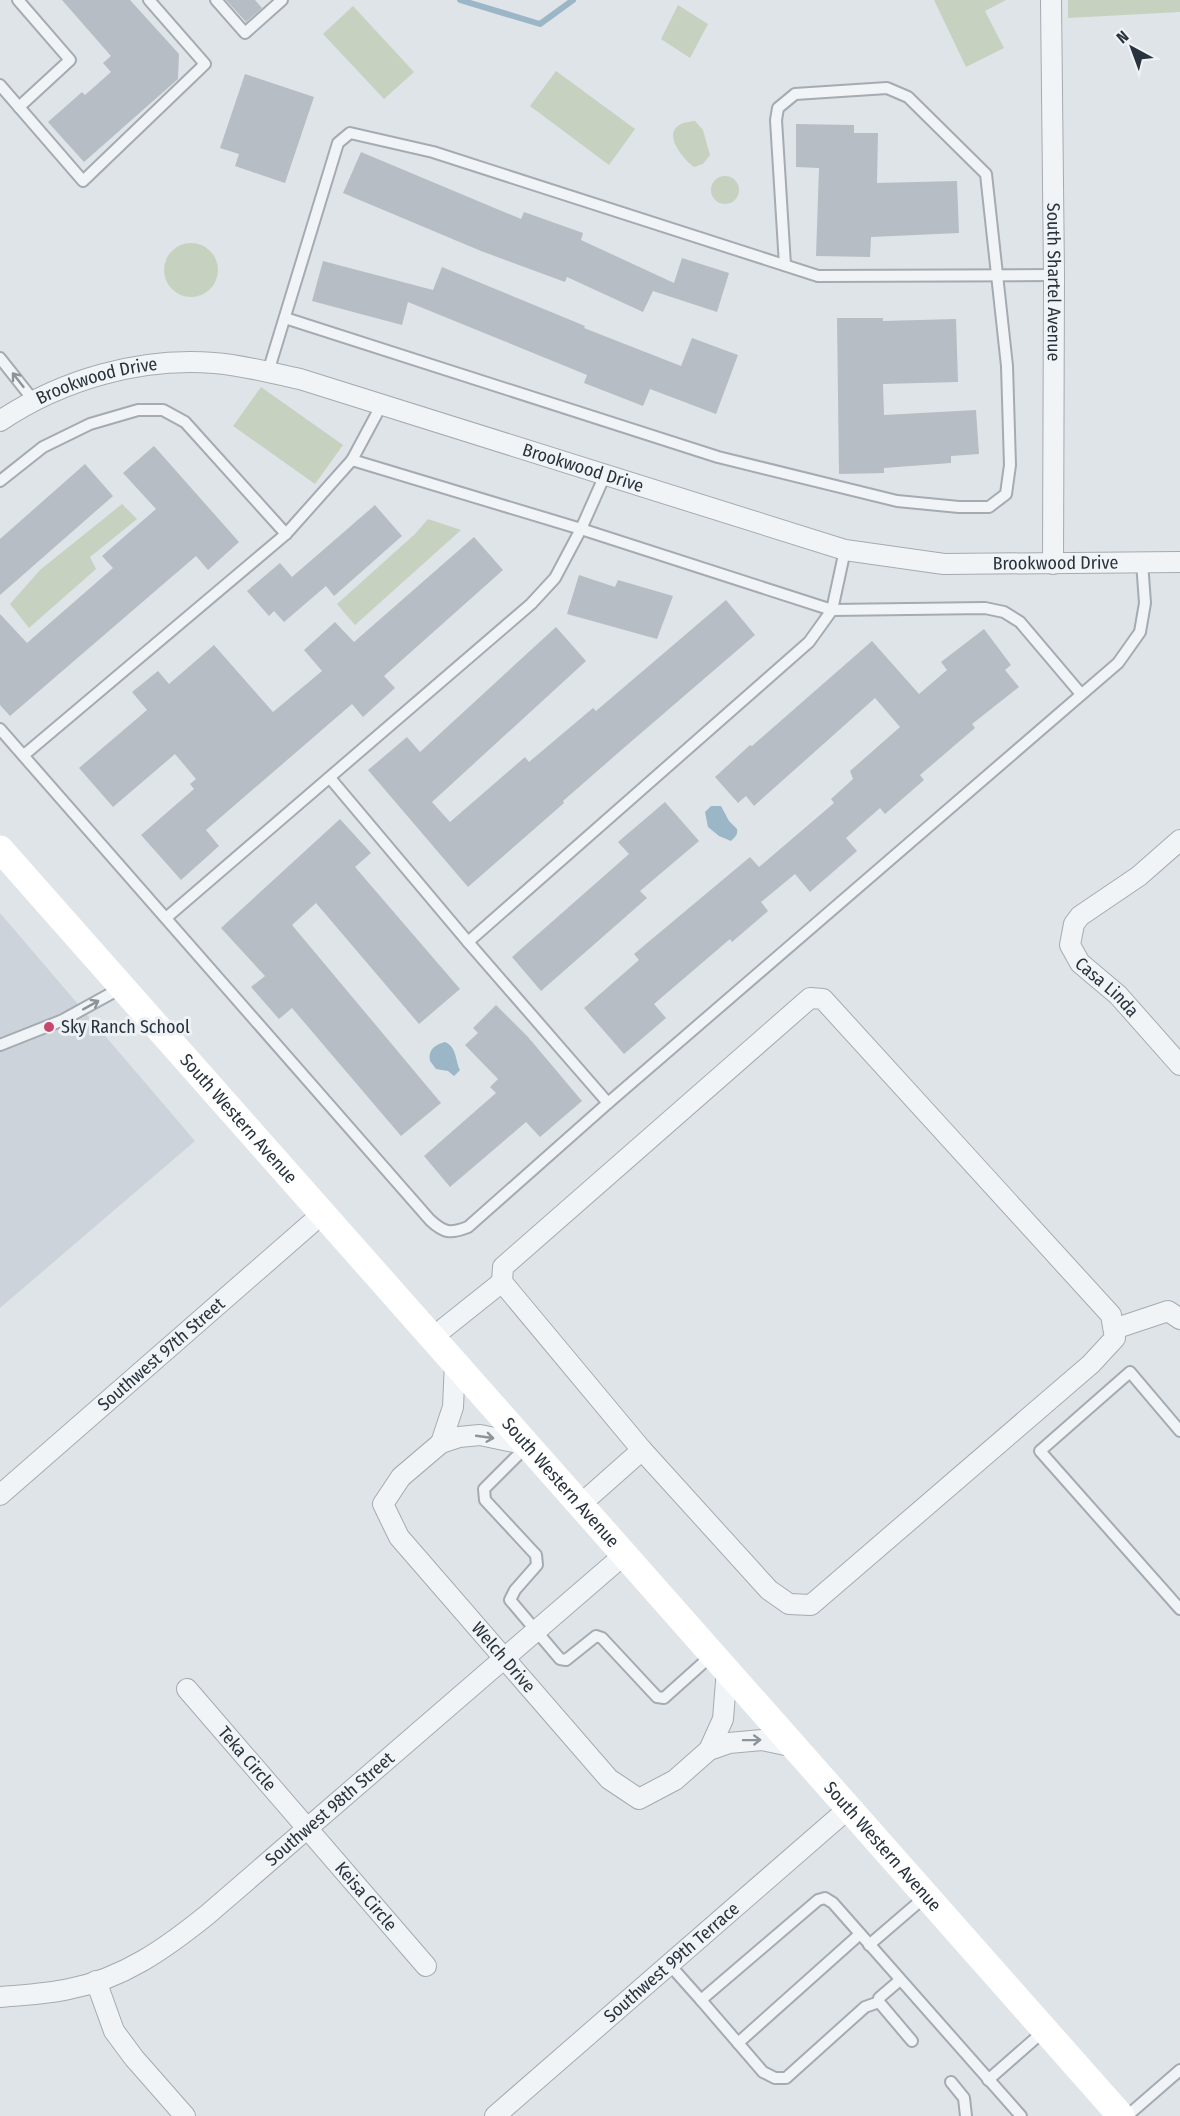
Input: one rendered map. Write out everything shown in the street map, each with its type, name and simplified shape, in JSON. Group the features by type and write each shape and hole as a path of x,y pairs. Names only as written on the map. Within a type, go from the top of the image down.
{"main road":[{"name":"South Western Avenue","path":"0,849 1121,2116"}],"street":[{"name":"South Shartel Avenue","path":"1051,0 1054,275 1053,564"},
{"name":"Brookwood Drive","path":"0,422 34,401 82,381 148,366 214,363 300,379 845,550 944,564 1180,562"},
{"name":"Casa Linda","path":"1180,840 1139,876 1080,916 1074,924 1070,945 1080,963 1118,995 1180,1065"},
{"path":"810,998 823,999 1111,1316 1116,1338 1091,1364 811,1605 789,1604 769,1590 642,1450 502,1282 503,1267 512,1259 810,998"},
{"name":"Southwest 97th Street","path":"0,1495 323,1213"},
{"path":"433,1337 502,1282"},
{"path":"1114,1329 1168,1311 1180,1319"},
{"path":"441,1443 453,1407 455,1362"},
{"name":"Welch Drive","path":"528,1445 480,1435 459,1437 441,1443 401,1477 383,1504 399,1537 609,1779 639,1799 675,1779 709,1750 729,1743 751,1740 795,1747"},
{"path":"581,1504 642,1450"},
{"name":"Southwest 98th Street","path":"0,1997 69,1990 133,1967 173,1942 625,1554"},
{"name":"Welch Drive","path":"709,1750 723,1719 720,1662"},
{"name":"Teka Circle","path":"188,1689 306,1828"},
{"name":"Southwest 99th Terrace","path":"495,2116 849,1808"},
{"name":"Keisa Circle","path":"306,1828 426,1966"},
{"path":"96,1981 114,2031 134,2058 185,2116"}],"lane":[{"path":"18,0 70,60 19,107"},
{"path":"0,86 83,181 205,64 149,0"},
{"path":"216,0 245,33 282,0"},
{"path":"285,318 718,457 897,501 959,507 989,507 1006,494 1010,465 1007,366 986,174 908,97 886,88 795,94 778,108 776,120 784,266"},
{"path":"268,372 338,143 350,133 433,152 818,276 1054,275"},
{"path":"0,360 34,401"},
{"path":"24,755 286,534 352,460 382,404"},
{"path":"0,481 43,447 90,424 138,410 163,410 185,422 286,534"},
{"path":"352,460 832,610 985,608 1004,612 1020,622 1081,694"},
{"path":"166,918 531,604 555,578 581,530 605,475"},
{"path":"468,942 809,642 832,610 845,550"},
{"path":"0,729 440,1229 454,1232 468,1227 608,1103 1118,663 1140,632 1145,603 1142,562"},
{"path":"330,778 608,1103"},
{"path":"0,1046 63,1020 122,987"},
{"path":"1180,1431 1130,1372 1040,1451 1180,1609"},
{"path":"528,1445 484,1489 485,1500 536,1555 537,1565 514,1590 510,1600 560,1659 566,1660 596,1636 602,1638 657,1697 664,1698 720,1662"},
{"path":"869,1945 927,1896"},
{"path":"701,2000 818,1900 825,1898 860,1934 1021,2116"},
{"path":"738,2043 860,1934"},
{"path":"669,1964 763,2072 775,2078 786,2078 865,2007 879,2002"},
{"path":"879,2002 879,1998 900,1980"},
{"path":"879,2002 912,2041"},
{"path":"988,2079 1045,2030"},
{"path":"1127,2116 1180,2070"},
{"path":"951,2082 964,2098 966,2116"}],"shaded area":[{"name":"Sky Ranch School","path":"0,913 195,1141 0,1308"}],"green space":[{"path":"934,0 1006,0 985,11 1004,48 966,67"},
{"path":"1068,0 1180,0 1180,12 1068,18"},
{"path":"678,5 708,24 690,58 661,39"},
{"path":"353,6 414,72 384,99 323,34"},
{"path":"556,71 635,129 609,165 530,106"},
{"path":"695,121 703,130 710,155 703,164 694,167 680,153 673,134 675,128 681,124"},
{"path":"725,176 735,180 739,190 735,200 725,204 715,200 711,190 715,180"},
{"path":"191,243 201,245 210,251 216,260 218,270 216,280 210,289 201,295 191,297 181,295 172,289 166,280 164,270 166,260 172,251 181,245"},
{"path":"261,387 343,445 315,484 233,426"},
{"path":"122,504 137,519 90,557 96,569 29,628 10,604 40,570"},
{"path":"428,519 461,530 355,625 337,604 415,534"}],"water":[{"path":"711,806 721,806 729,821 737,829 737,834 731,841 719,836 708,827 705,812"},
{"path":"445,1042 454,1050 460,1070 454,1076 448,1071 436,1069 430,1061 433,1048"}],"building":[{"path":"62,0 130,0 179,54 178,79 84,162 48,122 82,92 85,95 111,72 103,63 111,56"},
{"path":"226,0 255,0 262,8 246,22"},
{"path":"245,74 314,97 285,183 235,166 239,154 220,148"},
{"path":"796,124 854,125 854,133 878,133 877,183 957,181 959,233 871,237 870,257 816,256 819,168 796,167"},
{"path":"361,152 521,219 524,212 583,233 581,240 674,283 682,258 729,273 717,312 653,291 643,312 567,277 565,282 481,251 343,193"},
{"path":"323,261 433,290 442,267 585,326 584,328 681,366 692,338 738,355 716,414 650,389 643,406 584,383 587,375 408,302 402,325 312,301"},
{"path":"837,318 883,318 883,321 956,319 958,382 883,384 884,415 976,410 979,454 951,456 951,463 884,468 884,473 839,474"},
{"path":"154,446 239,542 208,570 196,556 10,716 0,705 0,614 27,643 113,568 102,556 156,509 123,473"},
{"path":"85,464 113,496 0,595 0,539"},
{"path":"375,505 402,536 334,596 326,586 284,622 274,611 269,616 247,591 280,563 292,577"},
{"path":"474,537 503,570 384,676 395,688 363,717 352,704 206,830 219,846 181,880 141,835 194,789 190,784 196,779 175,754 113,807 79,768 147,710 132,692 158,671 169,684 214,645 273,712 322,671 304,650 335,622 354,642"},
{"path":"579,575 615,587 618,580 673,596 657,639 567,614"},
{"path":"726,600 755,635 563,801 564,803 468,887 368,770 407,737 420,752 556,627 586,661 432,802 450,822 525,757 529,762 593,708 596,711"},
{"path":"984,629 1011,665 1005,670 1019,687 972,724 975,728 920,775 924,780 885,814 880,808 846,838 857,851 810,892 795,874 761,902 768,911 732,942 730,939 654,1004 666,1018 624,1054 584,1008 639,960 634,954 750,857 759,867 834,803 831,799 853,779 850,771 900,727 875,698 754,806 746,796 738,803 715,777 872,641 919,694 947,670 941,662"},
{"path":"665,802 699,841 640,891 647,898 541,991 512,957 629,854 618,842"},
{"path":"340,819 371,853 355,867 460,989 419,1024 316,903 292,925 441,1103 401,1136 292,1008 279,1019 251,987 265,976 221,928"},
{"path":"496,1005 528,1037 582,1101 540,1137 526,1122 450,1187 424,1156 496,1093 490,1087 498,1079 465,1045 478,1033 473,1028"}],"waterway":[{"path":"460,0 540,24 573,0"}],"place":[{"name":"Sky Ranch School","path":"49,1027"}]}
